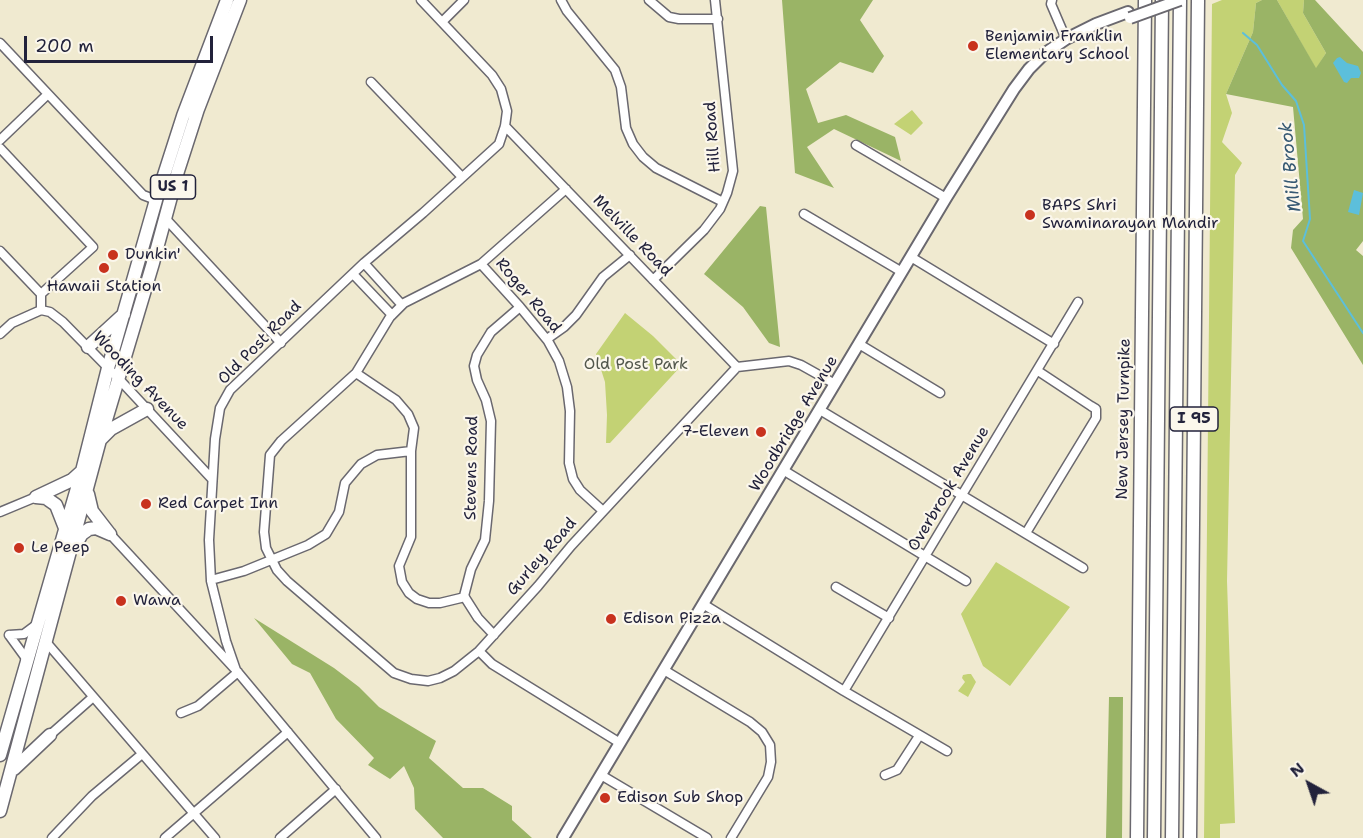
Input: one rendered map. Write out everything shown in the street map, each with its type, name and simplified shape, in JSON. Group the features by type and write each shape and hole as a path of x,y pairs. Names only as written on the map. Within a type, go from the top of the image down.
{"highway":[{"name":"US 1","path":"0,754 82,471 108,368 156,200 177,132 227,0"},
{"name":"US 1","path":"0,811 100,440 178,171 198,109 240,0"},
{"name":"New Jersey Turnpike","path":"1137,838 1145,0"},
{"name":"New Jersey Turnpike","path":"1154,838 1163,0"},
{"name":"I 95","path":"1172,838 1180,0"},
{"name":"I 95","path":"1190,838 1198,0"},
{"path":"88,347 124,313"},
{"path":"100,440 111,429 147,409"},
{"path":"36,497 72,480 82,471"},
{"path":"87,491 92,511 110,534"},
{"path":"36,497 46,498 56,505 65,528"},
{"path":"67,567 82,534 88,529 96,528 110,534"},
{"path":"25,722 36,735 50,735"},
{"path":"5,792 14,767 50,735"}],"main road":[{"name":"Woodbridge Avenue","path":"563,838 946,198 1014,89 1038,60 1066,39 1163,0"},
{"name":"Woodbridge Avenue","path":"1129,15 1180,0"}],"street":[{"path":"421,0 492,75 501,89 507,111 505,126"},
{"path":"442,22 464,0"},
{"path":"561,0 567,11 615,70 621,87 626,128 638,151 656,168 723,202"},
{"path":"650,0 669,16 679,19 718,19"},
{"name":"Hill Road","path":"653,280 704,230 723,202 733,171 715,0"},
{"path":"1052,0 1051,4 1066,39"},
{"path":"0,43 143,195 156,200"},
{"path":"371,82 462,177"},
{"path":"0,140 48,94"},
{"name":"Old Post Road","path":"376,838 237,671 226,641 211,580 209,540 215,439 220,408 230,390 364,263 499,144 505,126"},
{"name":"Melville Road","path":"505,126 737,367"},
{"path":"856,145 946,198"},
{"path":"0,148 93,247 41,294"},
{"path":"271,560 266,548 264,532 270,455 281,441 356,373 392,315 402,305 482,264 566,189"},
{"path":"804,214 902,273"},
{"path":"165,218 281,343"},
{"path":"0,251 41,294 41,310 12,323 0,334"},
{"path":"546,339 564,327 576,315 603,278 630,255"},
{"path":"911,257 1054,344"},
{"path":"364,263 402,305"},
{"name":"Roger Road","path":"482,264 546,339 559,361 567,387 570,411 569,463 573,479 580,490 603,511"},
{"path":"353,274 392,315"},
{"name":"Overbrook Avenue","path":"844,691 1078,302"},
{"name":"Stevens Road","path":"465,597 471,569 485,540 489,501 491,421 474,366 491,332 520,307"},
{"name":"Wooding Avenue","path":"41,310 50,312 63,322 212,479"},
{"path":"859,344 940,393"},
{"path":"737,367 789,362 801,365 835,384"},
{"name":"Gurley Road","path":"271,560 287,582 394,673 411,679 428,681 440,678 454,671 479,651 603,511 737,367"},
{"path":"1026,533 1096,418 1096,409 1038,370"},
{"path":"356,373 396,400 408,414 414,428 411,451 411,537 399,566 402,582 409,593 429,603 440,603 465,597 477,618 494,635"},
{"path":"820,410 1083,567"},
{"path":"211,580 244,571 308,545 326,534 339,512 345,483 365,460 383,453 411,451"},
{"path":"783,470 966,581"},
{"path":"0,512 36,497"},
{"path":"110,534 237,671 198,706 181,713"},
{"path":"836,586 890,618"},
{"path":"703,604 947,751"},
{"path":"26,664 25,657 9,635 28,632 38,622"},
{"path":"47,643 214,838"},
{"path":"479,651 492,664 620,744"},
{"path":"664,670 750,722 762,732 770,745 771,762 768,777 731,838"},
{"path":"50,735 92,698"},
{"path":"165,838 288,732"},
{"path":"885,775 897,770 919,735"},
{"path":"52,838 92,796 142,754"},
{"path":"601,775 707,838"},
{"path":"280,838 336,789"}],"green space":[{"path":"782,0 873,0 860,20 884,56 873,73 840,62 806,89 818,123 846,115 895,137 901,161 834,129 807,147 834,188 795,173"},
{"path":"1222,0 1262,0 1256,3 1253,32 1226,94 1232,113 1222,142 1242,163 1235,175 1227,581 1235,823 1220,824 1220,838 1204,838 1212,4"},
{"path":"1262,0 1277,0 1316,68 1326,53 1303,13 1304,0 1315,0 1363,52 1363,241 1356,250 1363,256 1363,365 1291,248 1293,230 1303,219 1293,107 1226,94 1253,32 1256,3"},
{"path":"1277,0 1304,0 1303,13 1326,53 1316,69"},
{"path":"912,110 923,123 911,135 894,124"},
{"path":"760,206 766,207 780,347 769,343 743,307 704,274"},
{"name":"Old Post Park","path":"625,313 653,336 682,365 610,443 606,443 605,382 596,354"},
{"path":"996,562 1070,607 1010,686 983,666 961,614"},
{"path":"254,618 334,668 359,687 379,707 436,741 429,758 463,788 483,788 512,806 512,820 532,838 443,838 415,809 414,788 404,766 390,779 368,765 374,758 336,719 310,673 292,664"},
{"path":"971,674 976,682 968,697 958,691 965,682 963,675"},
{"path":"1109,697 1123,697 1122,838 1106,838"}],"water":[{"path":"1340,57 1347,63 1358,66 1361,73 1359,78 1351,78 1347,83 1344,82 1333,63"},
{"path":"1354,190 1363,193 1359,215 1348,212"}],"waterway":[{"name":"Mill Brook","path":"1243,33 1257,45 1282,85 1296,101 1304,125 1310,219 1303,241 1363,333"}],"place":[{"name":"Benjamin Franklin Elementary School","path":"973,46"},
{"name":"BAPS Shri Swaminarayan Mandir","path":"1030,215"},
{"name":"Dunkin'","path":"113,255"},
{"name":"Hawaii Station","path":"104,268"},
{"name":"7-Eleven","path":"761,432"},
{"name":"Red Carpet Inn","path":"146,504"},
{"name":"Le Peep","path":"19,548"},
{"name":"Wawa","path":"121,601"},
{"name":"Edison Pizza","path":"611,619"},
{"name":"Edison Sub Shop","path":"605,798"}]}
